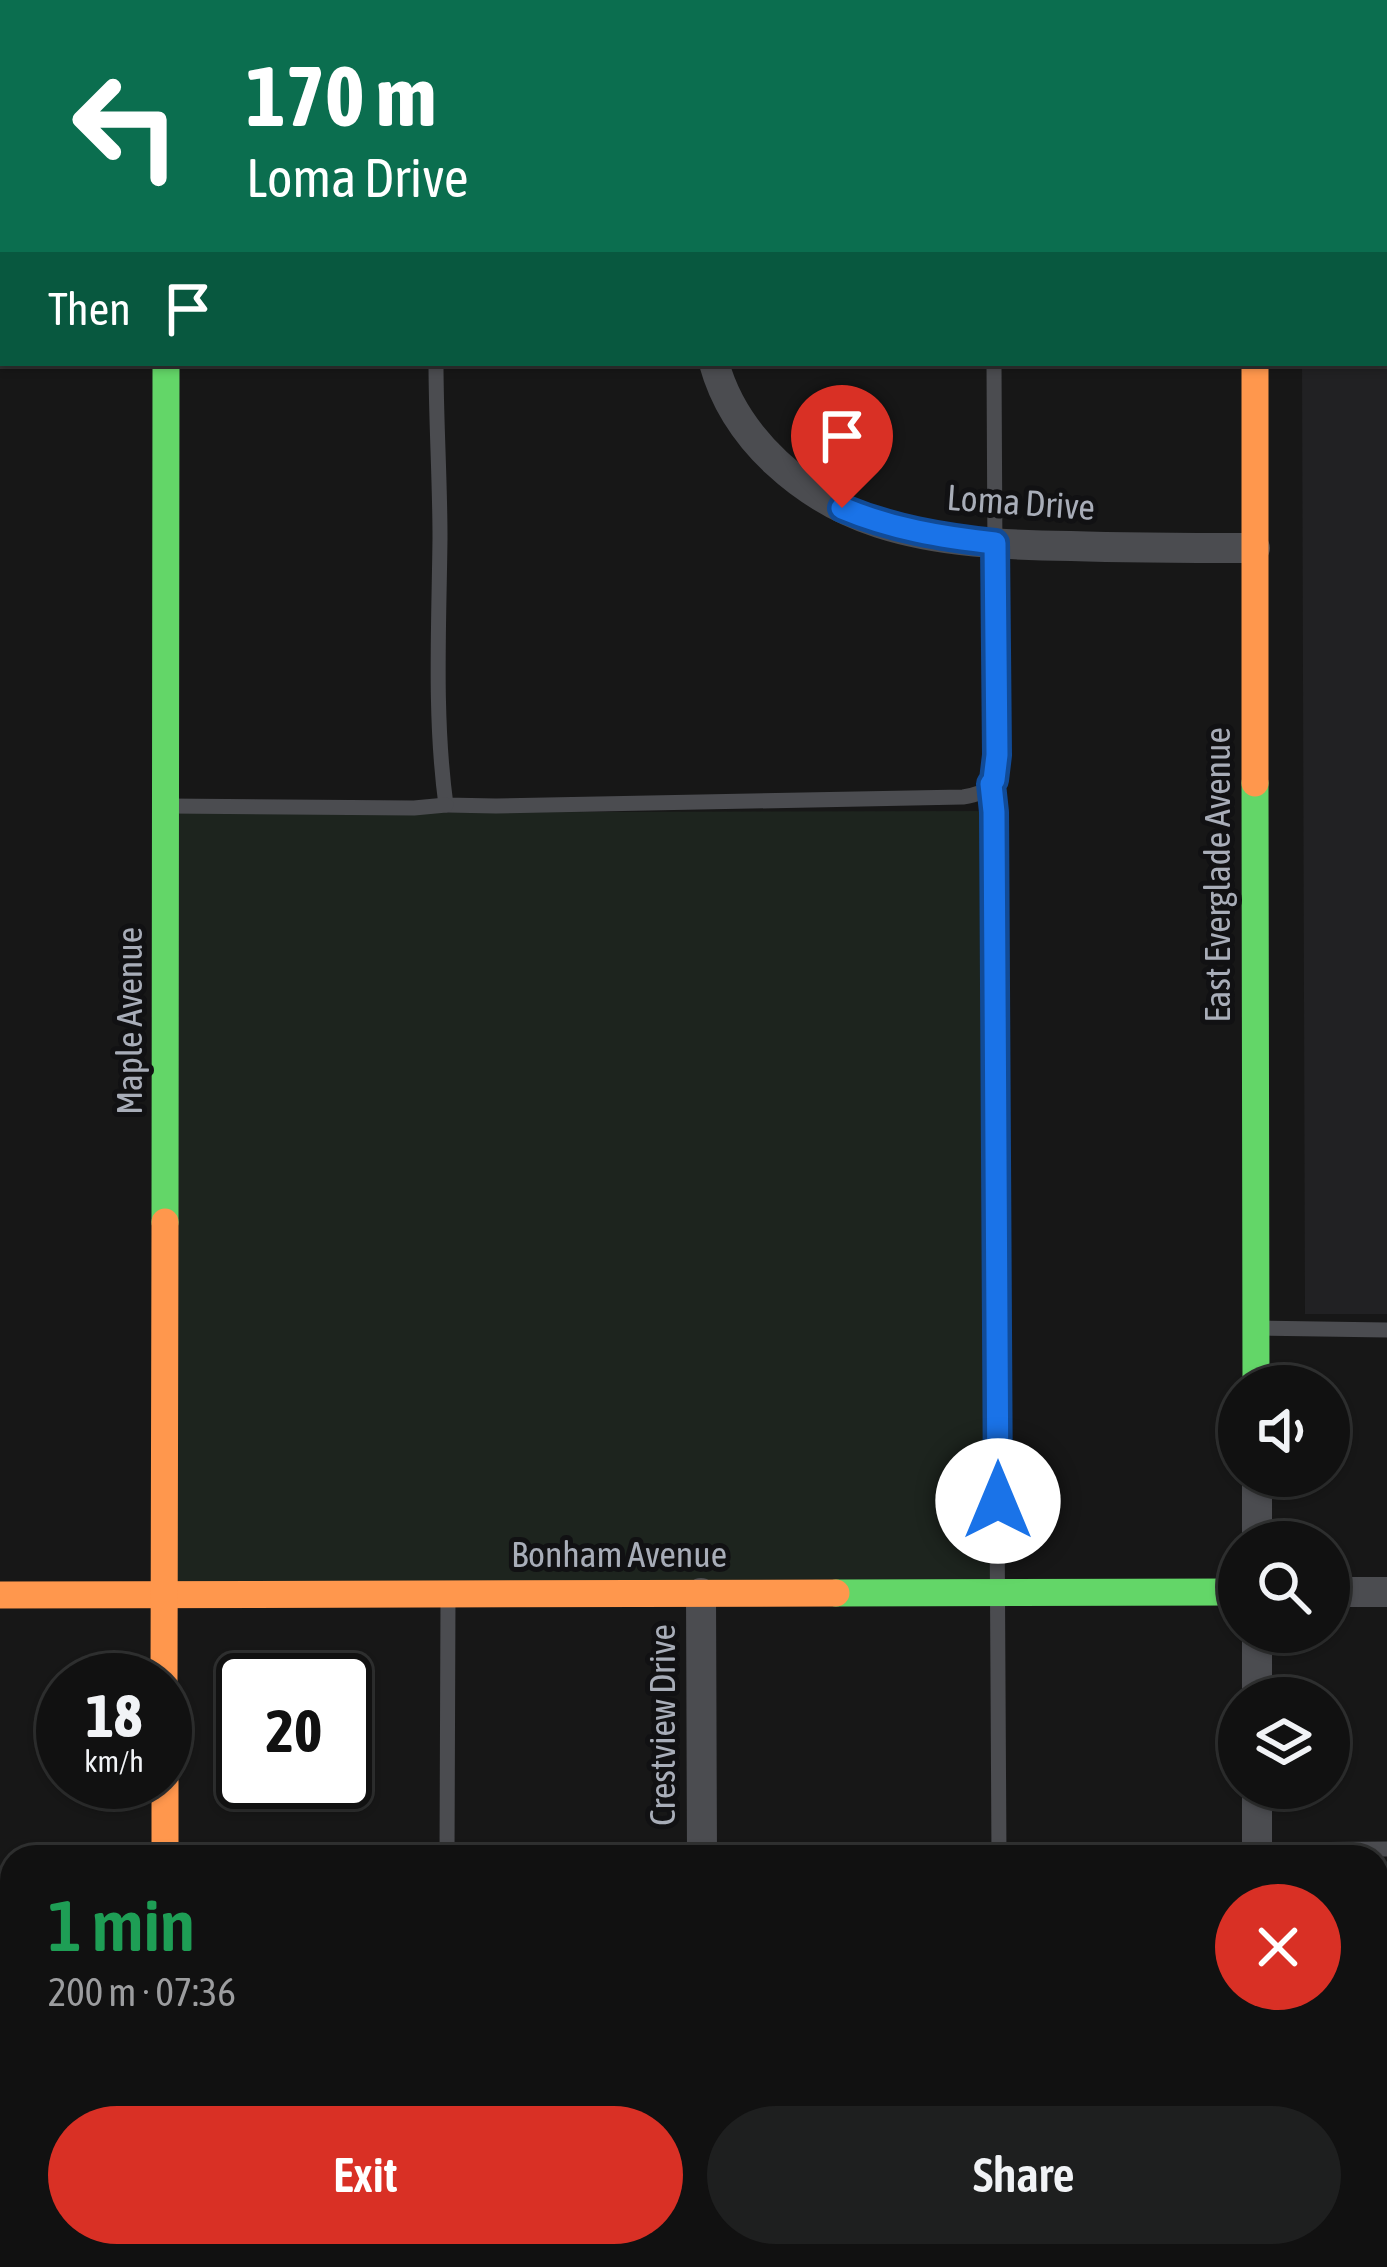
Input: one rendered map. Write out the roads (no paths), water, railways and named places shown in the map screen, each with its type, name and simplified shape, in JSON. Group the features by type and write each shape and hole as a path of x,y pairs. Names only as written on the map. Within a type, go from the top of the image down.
{"street":[{"name":"Maple Avenue","path":"164,1653 166,366"},
{"name":"Loma Drive","path":"714,366 734,412 764,451 799,482 878,523 930,536 995,543 1256,548"},
{"name":"East Everglade Avenue","path":"1255,366 1256,1365"},
{"name":"Bonham Avenue","path":"0,1595 1218,1592"},
{"path":"1350,1592 1387,1592"},
{"name":"Crestview Drive","path":"701,1593 702,1845"},
{"path":"165,1809 165,1845"},
{"path":"1257,1809 1257,1845"}],"lane":[{"path":"436,366 438,688 446,806"},
{"path":"165,806 631,805 981,794 994,780 997,755 994,366"},
{"path":"991,784 999,1845"},
{"path":"1256,1328 1387,1330"},
{"path":"446,1845 448,1594"}]}
